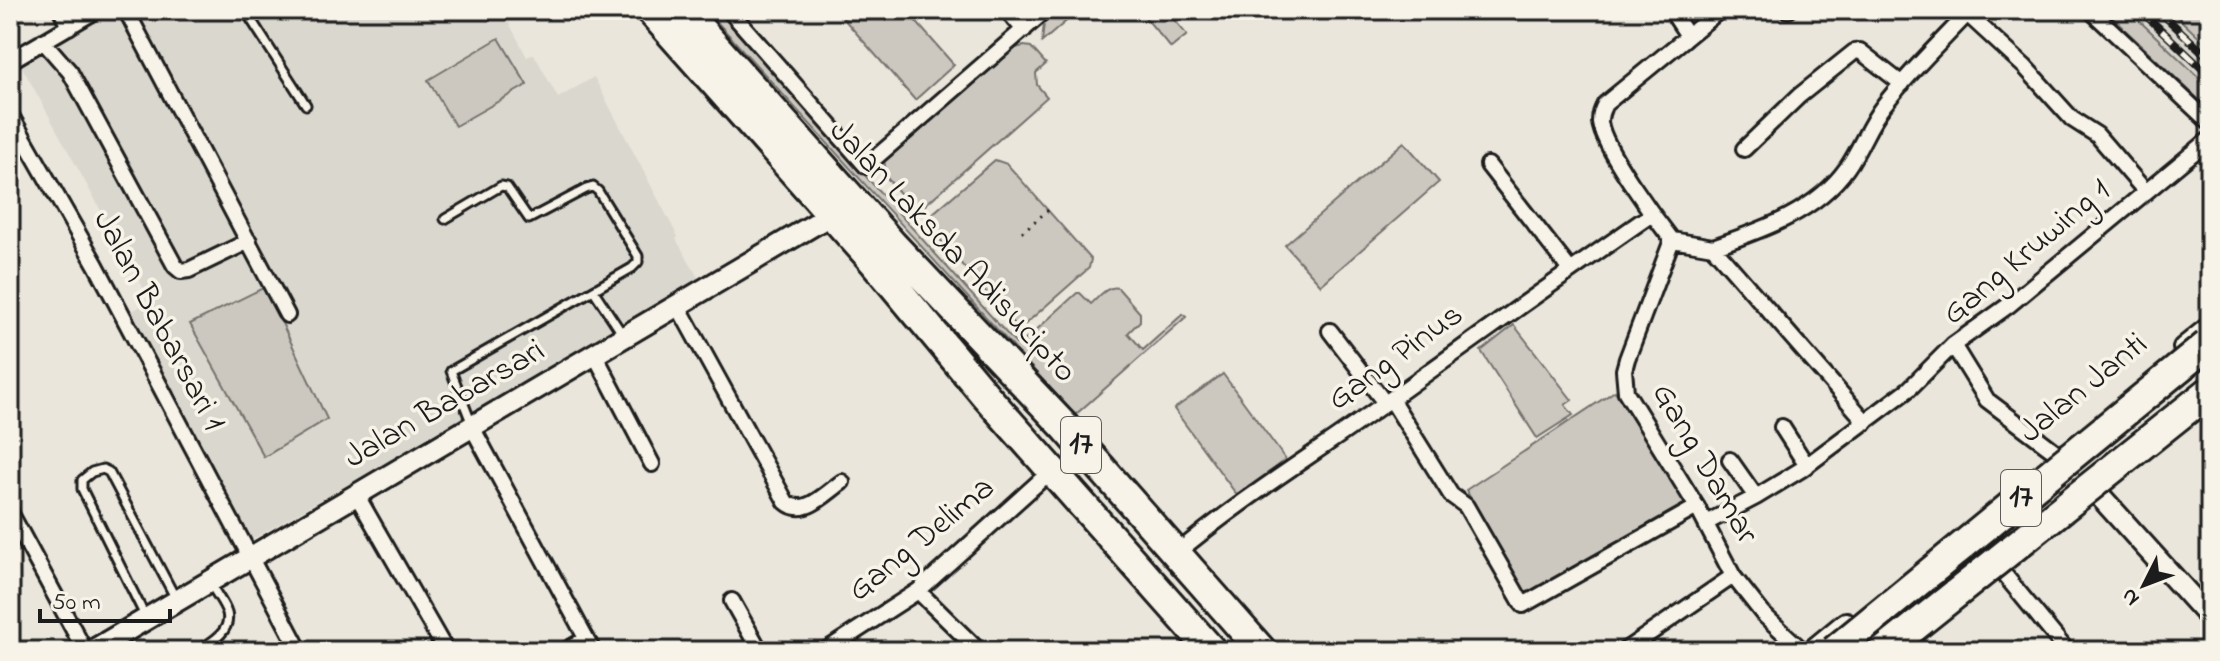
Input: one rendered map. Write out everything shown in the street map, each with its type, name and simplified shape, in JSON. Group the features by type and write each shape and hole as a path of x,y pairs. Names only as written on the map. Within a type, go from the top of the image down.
{"highway":[{"name":"Jalan Laksda Adisucipto","path":"650,10 1212,651"},
{"name":"Jalan Laksda Adisucipto","path":"683,10 893,245 1066,428 1262,651"},
{"name":"17","path":"875,263 1076,467 1239,651"},
{"name":"17","path":"1834,651 2210,343"},
{"name":"17","path":"1858,651 2210,367"},
{"name":"17","path":"1901,650 2210,391"}],"street":[{"path":"61,10 69,27"},
{"path":"10,61 97,10"},
{"path":"126,10 287,315"},
{"path":"729,10 866,166 1046,10"},
{"path":"1007,10 1024,30"},
{"path":"1671,10 1688,36"},
{"path":"1720,10 1605,104 1600,113 1600,125 1612,152 1672,240 1713,247 1764,229 1794,214 1832,186 1861,147 1882,107 1967,11 2025,67 2072,119 2097,135 2146,192"},
{"path":"2090,10 2210,123"},
{"path":"43,41 70,72 175,266 181,271 189,270 249,241"},
{"path":"1744,149 1799,96 1854,52 1860,51 1902,84"},
{"name":"Jalan Babarsari 1","path":"10,114 96,265 300,651"},
{"name":"Gang Kruwing 1","path":"2056,452 1987,400 1953,345 2009,305 2210,139"},
{"path":"1488,165 1570,270"},
{"name":"Jalan Babarsari","path":"97,649 832,214"},
{"name":"Gang Pinus","path":"1177,553 1207,527 1652,214"},
{"name":"Gang Damar","path":"1672,240 1627,359 1626,392 1697,507 1733,576 1763,614 1803,651"},
{"path":"1713,247 1866,422"},
{"path":"678,306 786,502 793,508 811,504 842,482"},
{"name":"Jalan Janti","path":"1812,651 2210,327"},
{"path":"1330,331 1388,401 1451,495 1466,506 1523,605 1697,507"},
{"path":"1706,523 1807,466 1909,389 1953,345"},
{"path":"595,355 652,464"},
{"path":"1901,650 2003,573 2210,406"},
{"path":"472,427 589,645 565,651"},
{"path":"1782,427 1807,466"},
{"path":"1730,460 1756,497"},
{"name":"Gang Delima","path":"825,651 918,591 1052,470"},
{"path":"356,494 446,651"},
{"path":"2100,496 2210,618"},
{"path":"10,512 97,649"},
{"path":"1920,563 1956,609"},
{"path":"2003,573 2067,651"},
{"path":"1624,651 1733,576"},
{"path":"918,591 979,651"},
{"path":"732,601 760,651"}],"lane":[{"path":"245,10 306,105"},
{"path":"445,219 501,186 507,187 529,219 593,187 638,256 638,262 632,268 451,371 472,427"},
{"path":"594,291 624,337"},
{"path":"146,618 82,489 82,480 92,472 103,469 112,476 177,600"},
{"path":"197,651 216,640 225,627 227,614 210,582"}],"path":[{"path":"1216,10 1223,18"},
{"path":"1022,232 1052,207"}],"shaded area":[{"path":"102,10 502,10 527,57 534,54 558,98 594,77 700,281 251,540 125,316 150,300 21,65"},
{"path":"706,10 717,10 1016,344 1022,343 1077,293 1091,304 1106,290 1118,288 1140,313 1140,321 1128,333 1143,350 1183,314 1186,317 1075,415"},
{"path":"836,10 906,10 954,65 915,100"},
{"path":"1060,10 1079,10 1042,42 1044,23"},
{"path":"1139,10 1166,10 1187,35 1171,48"},
{"path":"2104,10 2128,10 2210,88 2210,110"},
{"path":"2128,10 2170,10 2210,48 2210,88"},
{"path":"2170,10 2210,10 2210,48"},
{"path":"499,38 527,85 455,126 428,80"},
{"path":"1031,47 1046,64 1036,73 1037,85 1047,97 925,205 910,205 887,178 884,160 1015,48"},
{"path":"1404,142 1439,182 1321,285 1285,245"},
{"path":"995,160 1007,164 1091,259 1089,268 1019,327 929,227 931,215"},
{"path":"265,287 327,419 264,457 190,324"},
{"path":"1514,325 1572,400 1565,405 1573,415 1537,438 1481,351"},
{"path":"1223,374 1286,460 1237,495 1174,409"},
{"path":"1615,391 1685,503 1525,594 1466,490"}],"railway":[{"path":"2140,10 2210,76"},
{"path":"2158,10 2210,59"}]}
